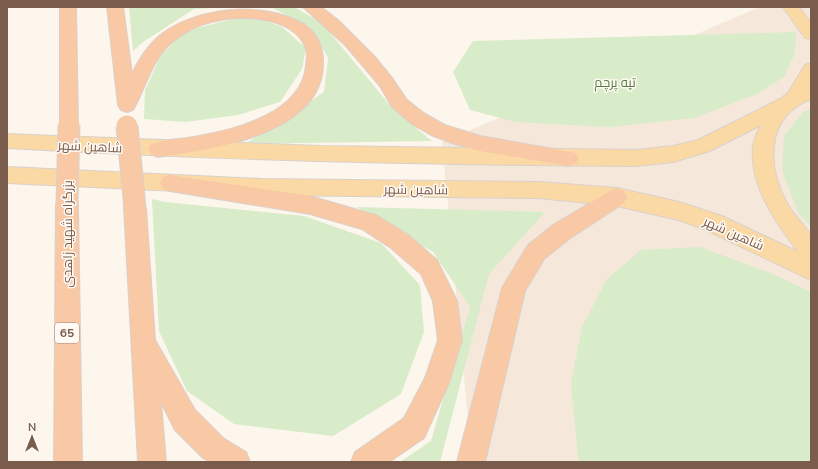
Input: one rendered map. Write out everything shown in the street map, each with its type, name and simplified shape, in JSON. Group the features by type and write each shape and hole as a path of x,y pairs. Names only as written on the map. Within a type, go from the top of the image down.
{"highway":[{"name":"بزرگراه شهید زاهدی","path":"68,7 68,462"},
{"path":"114,7 127,105 127,126 135,208 152,462"},
{"path":"311,7 342,31 386,83 400,104 420,120 445,133 472,142 569,158"},
{"path":"127,105 144,66 162,43 186,26 193,23 215,16 245,12 276,16 300,28 313,43 316,63 312,84 297,104 275,119 248,132 216,141 158,149"},
{"path":"170,183 310,205 368,222 399,241 429,267 445,301 450,340 448,347 436,383 414,428 365,462"},
{"path":"471,462 514,288 536,252 561,232 617,197"},
{"path":"143,342 185,420 213,448 236,462"}],"main road":[{"path":"791,7 811,34"},
{"path":"811,69 798,98 772,120 763,145 765,176 780,211 811,253"},
{"name":"شاهین شهر","path":"7,141 158,149 363,156 636,158 674,154 703,146 798,98"},
{"name":"شاهین شهر","path":"7,175 263,187 539,190 617,197 679,211 714,224 811,270"}],"shaded area":[{"path":"760,7 811,7 811,462 472,462 442,142"}],"green space":[{"path":"129,7 230,7 194,9 143,42 133,51"},
{"path":"270,7 294,7 322,23 393,109 432,141 245,144 324,92 328,58 309,26"},
{"path":"232,19 261,19 282,27 306,48 302,69 280,102 238,115 185,122 144,119 145,91 160,56 186,31"},
{"name":"تپه پرچم","path":"796,32 795,53 784,77 757,94 694,118 610,127 516,122 470,110 453,72 473,41"},
{"path":"811,109 811,227 798,212 782,170 784,136 803,112"},
{"path":"152,199 165,202 304,216 381,243 420,285 424,332 401,394 333,436 234,424 187,391 159,331"},
{"path":"356,207 545,212 489,274 440,462 400,462 431,441 470,307 433,252"},
{"path":"700,247 771,273 811,292 811,462 580,462 578,457 571,383 582,327 607,279 641,250"}]}
